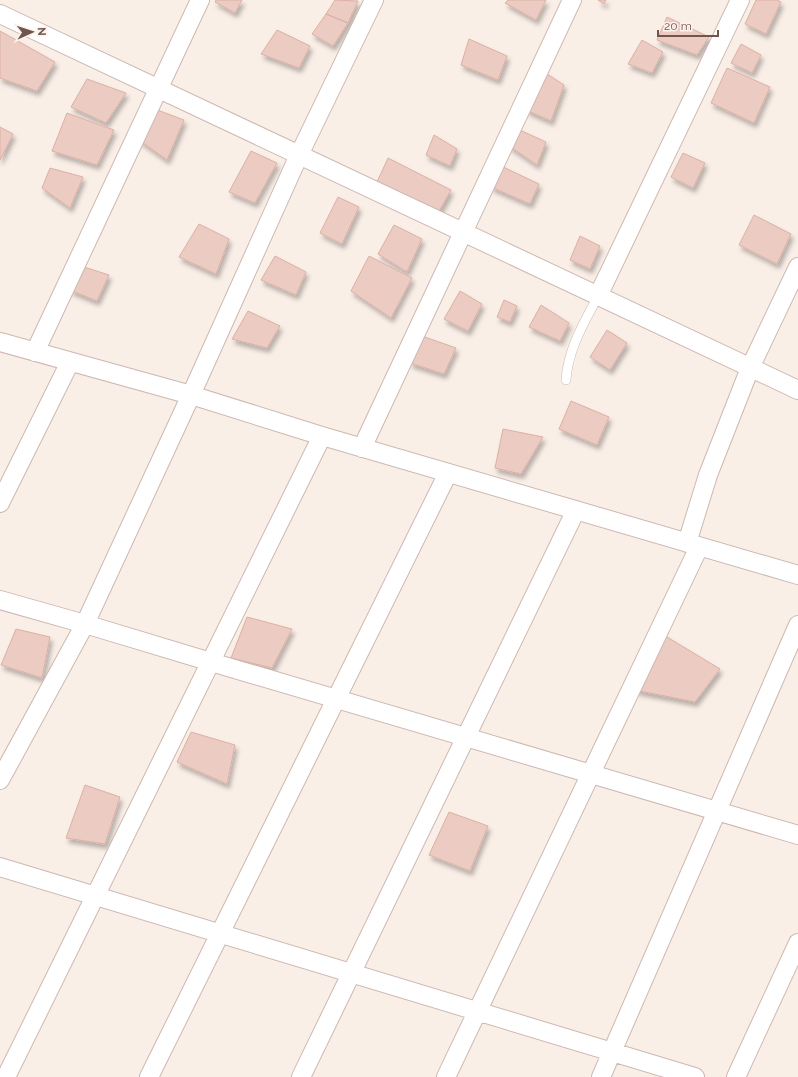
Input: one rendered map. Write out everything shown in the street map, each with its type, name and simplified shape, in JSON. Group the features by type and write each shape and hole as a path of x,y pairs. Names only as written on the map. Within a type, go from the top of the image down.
{"street":[{"path":"35,352 200,0"},
{"path":"0,780 85,624 191,395 299,155 374,0"},
{"path":"362,448 572,0"},
{"path":"598,296 740,0"},
{"path":"0,14 798,390"},
{"path":"446,1077 591,774 693,545 708,475 750,368 798,267"},
{"path":"0,342 191,395 362,448 798,575"},
{"path":"0,503 70,362"},
{"path":"6,1077 322,436"},
{"path":"149,1077 448,473"},
{"path":"301,1077 576,510"},
{"path":"0,600 798,834"},
{"path":"600,1077 798,625"},
{"path":"0,868 695,1077"},
{"path":"736,1077 798,943"}],"lane":[{"path":"566,380 567,366 574,343 598,296"}],"building":[{"path":"216,0 242,0 235,13 215,2"},
{"path":"335,0 358,1 348,23 326,14"},
{"path":"508,0 546,0 536,20 505,3"},
{"path":"598,0 606,0 604,4"},
{"path":"756,0 777,0 781,2 766,34 745,24"},
{"path":"326,14 348,23 333,46 312,34"},
{"path":"667,17 709,37 697,55 657,40"},
{"path":"277,30 310,46 299,68 261,54"},
{"path":"0,31 55,62 37,91 0,78"},
{"path":"469,39 507,56 498,80 461,65"},
{"path":"642,40 663,52 652,73 628,64"},
{"path":"741,44 761,55 752,73 731,63"},
{"path":"727,68 770,87 754,123 711,103"},
{"path":"544,72 564,85 551,121 526,110"},
{"path":"87,79 126,93 106,123 71,107"},
{"path":"152,108 184,120 167,160 139,140"},
{"path":"67,113 114,130 97,165 52,151"},
{"path":"0,127 13,134 0,160"},
{"path":"513,127 546,142 537,165 509,146"},
{"path":"434,135 457,149 450,166 426,155"},
{"path":"251,151 277,163 255,203 229,192"},
{"path":"683,153 705,163 693,188 671,177"},
{"path":"388,158 451,190 438,213 377,182"},
{"path":"499,165 539,184 530,204 491,187"},
{"path":"50,168 83,177 70,208 42,188"},
{"path":"338,197 359,207 342,244 320,233"},
{"path":"754,215 791,234 777,264 739,245"},
{"path":"199,224 229,239 216,274 179,257"},
{"path":"394,225 422,239 407,272 378,254"},
{"path":"580,236 600,246 590,269 570,260"},
{"path":"275,256 306,272 296,295 261,280"},
{"path":"369,256 412,278 391,318 351,291"},
{"path":"84,267 109,275 97,301 70,290"},
{"path":"460,291 482,304 468,331 444,319"},
{"path":"504,300 517,306 510,322 497,317"},
{"path":"541,305 569,323 560,341 529,327"},
{"path":"248,311 280,326 267,348 232,339"},
{"path":"607,330 627,343 610,370 590,357"},
{"path":"422,336 456,348 444,374 410,363"},
{"path":"571,401 609,417 597,445 559,429"},
{"path":"503,429 543,437 521,474 495,468"},
{"path":"247,617 292,629 272,668 231,658"},
{"path":"16,629 50,637 42,678 1,665"},
{"path":"662,634 720,669 695,702 635,690"},
{"path":"191,732 235,745 227,784 177,762"},
{"path":"85,785 120,797 105,844 66,838"},
{"path":"449,812 488,826 470,871 429,855"}]}
